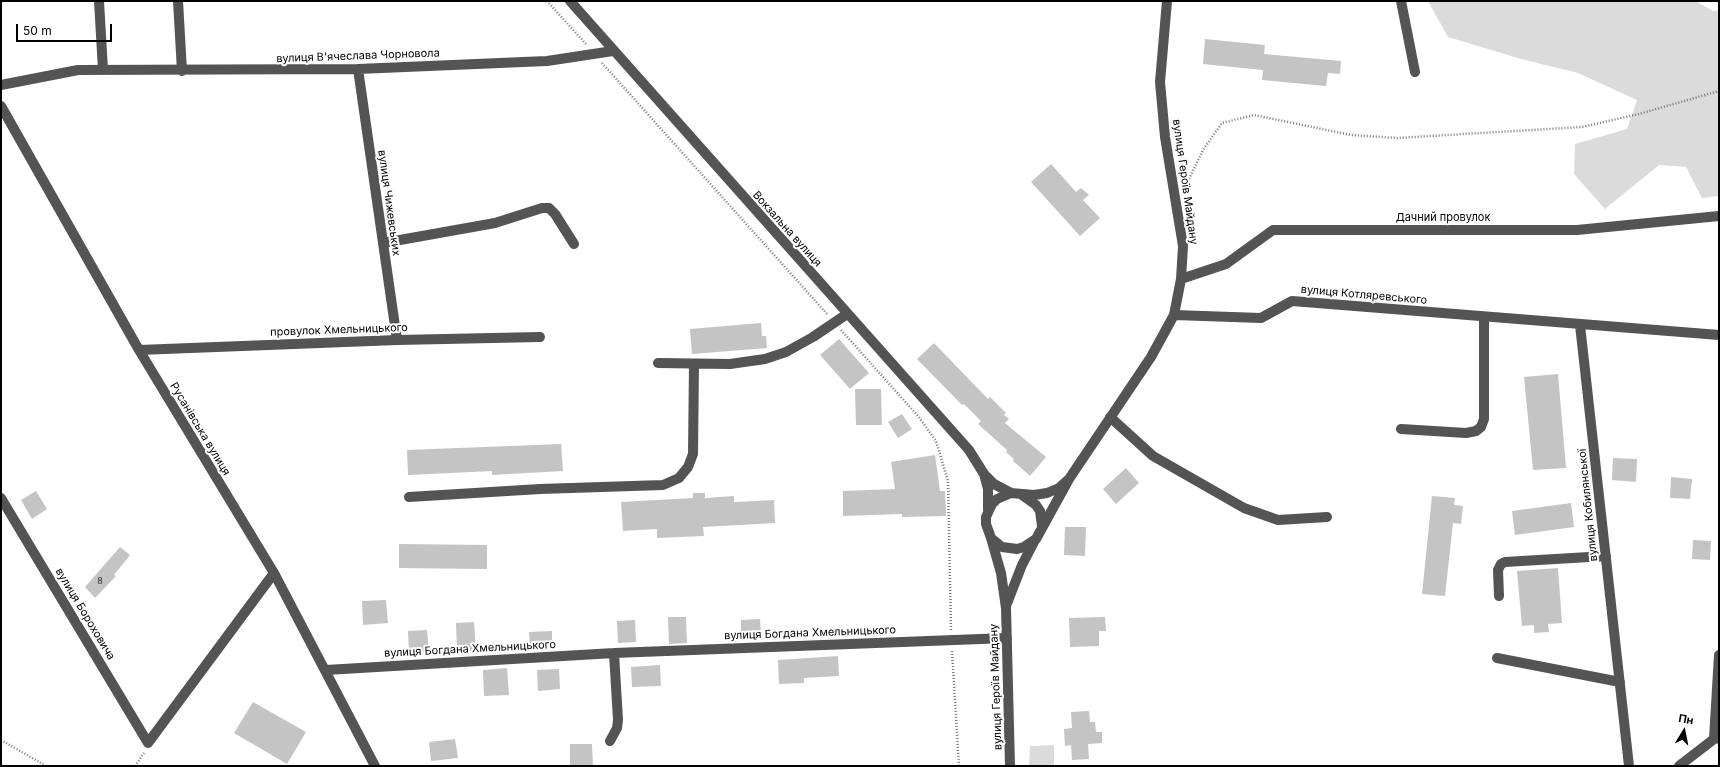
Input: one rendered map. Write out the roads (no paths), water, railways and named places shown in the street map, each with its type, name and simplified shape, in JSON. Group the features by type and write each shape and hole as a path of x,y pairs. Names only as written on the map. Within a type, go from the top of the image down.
{"street":[{"path":"99,1 103,70"},
{"path":"178,1 182,71"},
{"name":"Вокзальна вулиця","path":"570,1 613,52 970,450 984,474 994,484 1014,494"},
{"name":"вулиця Героїв Майдану","path":"1006,608 1022,565 1068,479 1151,357 1174,315 1181,279 1183,246 1165,137 1160,82 1167,1"},
{"path":"1401,1 1415,72"},
{"name":"вулиця В'ячеслава Чорновола","path":"1,85 78,70 182,71 358,69 547,61 613,52"},
{"name":"вулиця Чижевських","path":"358,69 397,340"},
{"name":"Русанівська вулиця","path":"1,106 139,350 274,573 375,766"},
{"path":"383,243 495,223 542,208 549,208 555,214 574,244"},
{"name":"Дачний провулок","path":"1181,279 1226,264 1273,230 1577,230 1719,216"},
{"name":"вулиця Котляревського","path":"1174,315 1261,318 1292,301 1719,335"},
{"path":"658,363 730,364 765,360 786,352 813,337 847,314"},
{"path":"1401,429 1466,432 1476,431 1481,427 1484,419 1484,317"},
{"name":"вулиця Кобилянської","path":"1580,325 1629,766"},
{"name":"провулок Хмельницького","path":"139,350 397,340 540,337"},
{"path":"409,497 540,489 663,485 679,478 688,467 693,454 694,364"},
{"path":"1110,418 1153,456 1244,508 1278,520 1327,517"},
{"name":"Вокзальна вулиця","path":"984,474 988,489 988,510"},
{"name":"вулиця Героїв Майдану","path":"1014,494 1047,493 1059,488 1068,479"},
{"path":"988,510 997,499 1014,494 1025,496 1036,505 1040,511 1042,526"},
{"name":"вулиця Бороховича","path":"1,498 148,743 274,573"},
{"name":"вулиця Героїв Майдану","path":"988,510 986,524 1001,573 1006,608 1010,766"},
{"path":"991,538 1002,547 1017,549 1024,548 1036,539"},
{"path":"1499,596 1498,570 1501,564 1606,556"},
{"name":"вулиця Богдана Хмельницького","path":"326,670 614,653 1006,638"},
{"path":"610,741 617,728 618,720 614,653"},
{"path":"1679,766 1717,739 1719,655"},
{"path":"1497,658 1620,682"}]}
